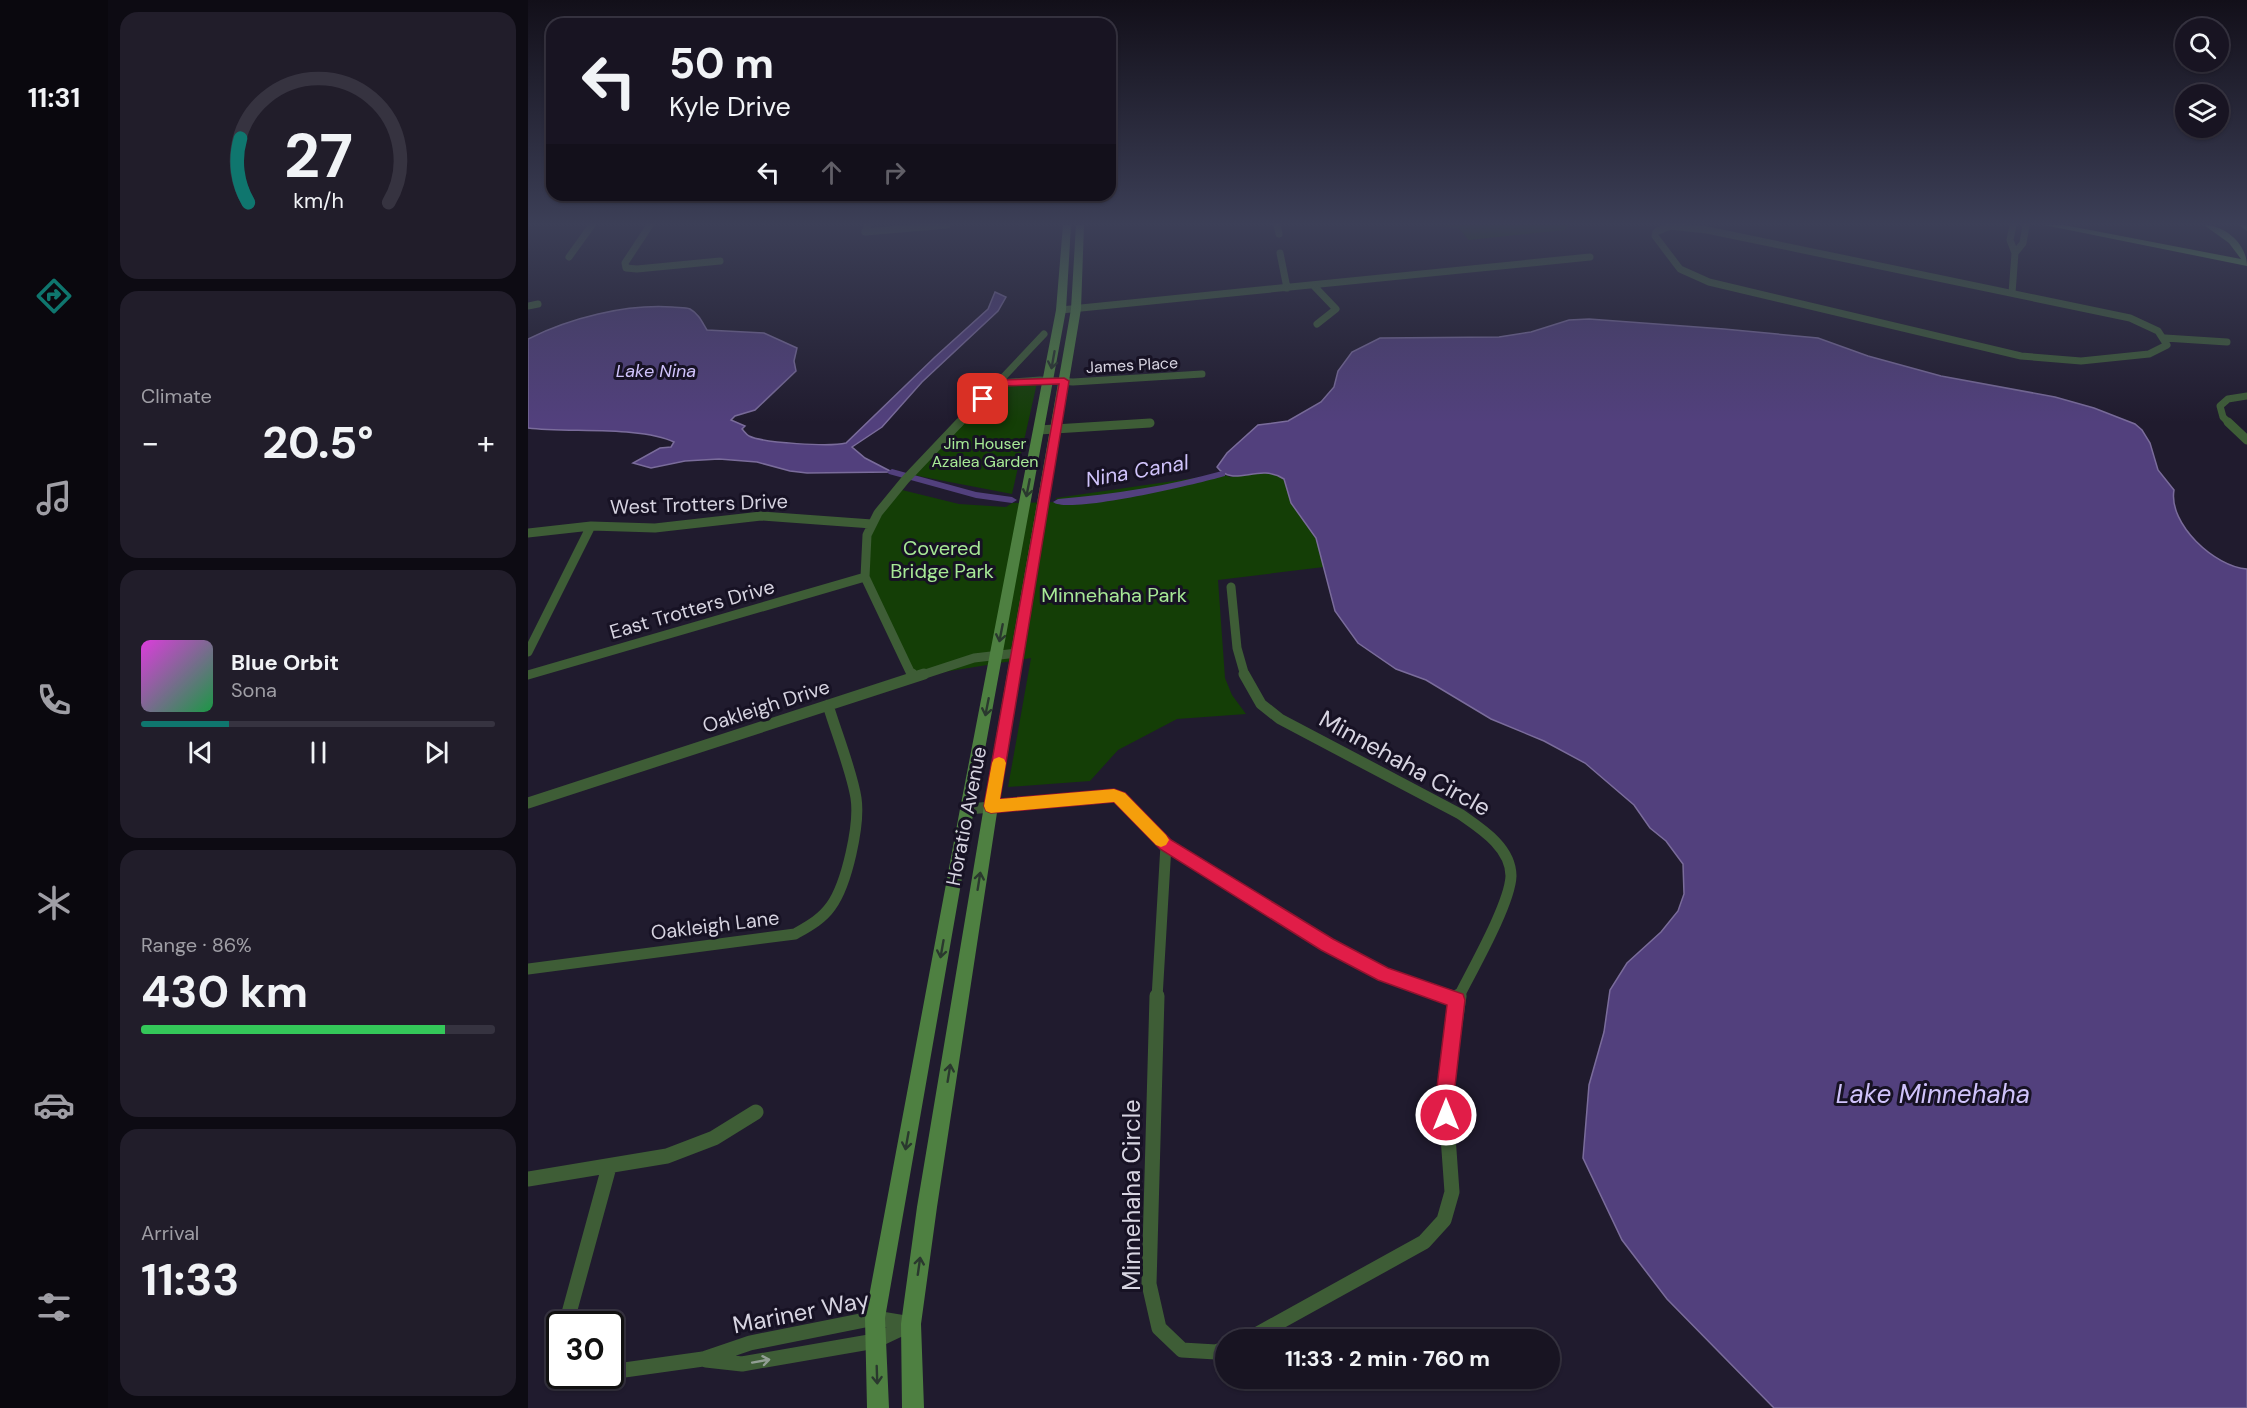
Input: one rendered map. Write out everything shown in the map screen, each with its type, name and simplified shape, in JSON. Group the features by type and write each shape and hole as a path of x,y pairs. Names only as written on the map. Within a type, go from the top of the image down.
{"main road":[{"name":"Horatio Avenue","path":"878,1408 875,1318 967,809 1049,380 1062,291"},
{"name":"Horatio Avenue","path":"913,1408 911,1324 929,1196 991,806 1076,309 1077,291"}],"street":[{"path":"1061,310 1260,291"},
{"path":"1317,324 1336,309 1319,291"},
{"path":"1746,291 2021,356 2081,361 2149,354 2160,351 2167,345 2165,338 2155,329 2130,318 2001,291"},
{"path":"528,306 538,304"},
{"path":"914,677 866,577 865,551 872,524 923,460 1044,334"},
{"path":"2165,338 2227,342"},
{"name":"James Place","path":"998,383 1202,374"},
{"path":"2247,396 2228,399 2220,406 2223,417 2247,440"},
{"path":"1039,430 1150,423"},
{"name":"West Trotters Drive","path":"528,533 591,526 655,528 761,516 872,524"},
{"path":"528,652 591,526"},
{"name":"East Trotters Drive","path":"528,675 866,577"},
{"name":"Minnehaha Circle","path":"1231,587 1235,645 1244,674 1261,704 1280,719 1460,814 1485,831 1507,860 1511,875 1504,902 1457,1000 1445,1095 1452,1192 1444,1220 1424,1242 1267,1329"},
{"name":"Oakleigh Drive","path":"528,803 974,658 1017,653"},
{"name":"Oakleigh Lane","path":"528,969 795,934 817,921 832,905 843,882 857,817 856,797 828,705"},
{"path":"967,809 1114,795 1120,797 1166,844 1327,945 1384,974 1457,1000"},
{"name":"Minnehaha Circle","path":"1166,844 1158,963 1149,1284 1159,1328 1182,1350 1215,1352"},
{"path":"528,1179 609,1167 676,1152 714,1138 756,1112"},
{"path":"570,1311 609,1167"},
{"name":"Mariner Way","path":"624,1370 703,1359 750,1342 875,1318 911,1324"},
{"name":"Mariner Way","path":"703,1359 742,1364 875,1341 911,1324"}],"green space":[{"name":"Jim Houser Azalea Garden","path":"1037,383 1012,494 913,475 1000,386"},
{"name":"Minnehaha Park","path":"1268,472 1276,474 1287,483 1291,503 1316,538 1324,567 1218,580 1225,678 1232,695 1246,714 1177,719 1118,750 1090,781 1008,787 1031,658 913,677 869,586 867,535 898,489 959,504 1006,507 1012,503 1057,502 1056,498 1222,474 1230,477"}],"water":[{"name":"Lake Nina","path":"995,292 1006,297 998,311 922,382 882,427 852,447 865,458 892,472 807,473 757,462 719,459 685,461 651,468 633,463 660,448 671,447 674,442 660,437 624,432 528,428 528,339 544,331 598,314 636,308 672,307 688,308 693,311 707,330 764,333 797,348 794,361 796,371 755,410 735,416 731,420 745,426 742,429 748,435 768,441 797,444 846,443 988,309"},
{"name":"Lake Minnehaha","path":"1589,319 1818,338 1868,356 1941,376 2055,397 2094,408 2135,424 2142,430 2150,443 2158,470 2174,490 2174,503 2178,516 2186,529 2196,542 2221,561 2247,569 2247,1408 1774,1408 1667,1299 1622,1240 1583,1158 1589,1085 1604,1032 1610,990 1627,963 1661,932 1678,911 1684,894 1683,864 1666,841 1650,828 1634,805 1585,763 1544,741 1491,719 1426,680 1396,669 1358,643 1335,611 1316,538 1291,503 1284,479 1265,473 1231,476 1217,467 1227,453 1258,425 1288,421 1321,402 1334,387 1338,371 1352,352 1380,338 1499,337 1531,332 1569,320"}],"waterway":[{"name":"Nina Canal","path":"892,472 976,495 1012,500"},
{"name":"Nina Canal","path":"1058,502 1141,493 1222,474"}],"slow traffic":[{"path":"999,763 991,806 1092,799 1114,795 1120,797 1161,840"}],"route":[{"path":"983,399 998,383 1064,381 991,806 1092,799 1114,795 1120,797 1166,844 1327,945 1384,974 1457,1000 1445,1095 1446,1115"}],"park label":[{"name":"Covered Bridge Park","path":"942,560"}]}
